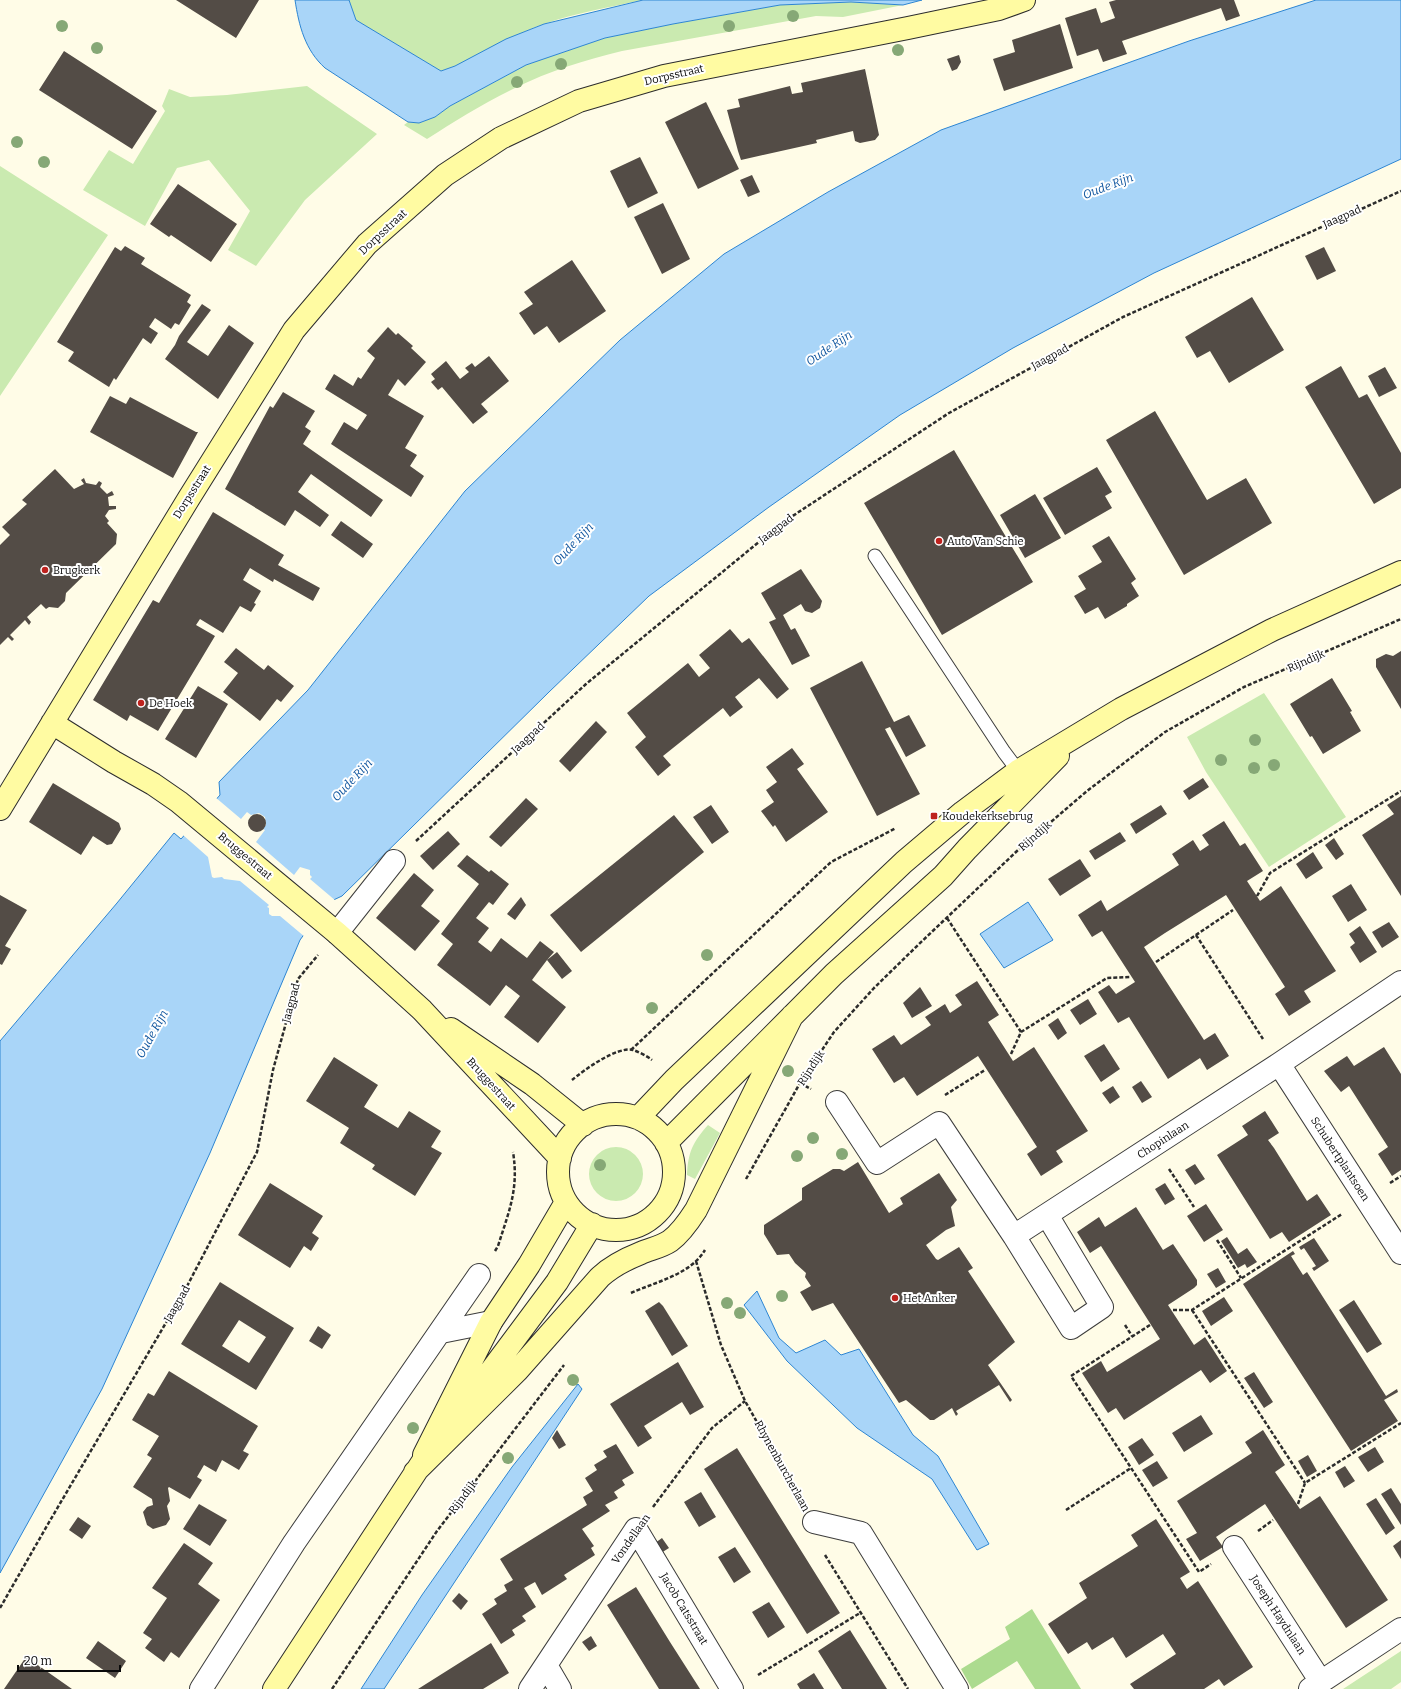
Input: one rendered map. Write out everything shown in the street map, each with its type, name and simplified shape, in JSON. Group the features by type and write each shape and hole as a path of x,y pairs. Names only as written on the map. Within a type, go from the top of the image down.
{"main road":[{"name":"Dorpsstraat","path":"0,809 189,498 294,330 367,244 445,176 501,138 586,99 664,76 999,9 1024,0"},
{"path":"638,1118 674,1080 904,862 963,812 1024,778 1080,733 1120,709 1272,630 1401,572"},
{"name":"Bruggestraat","path":"52,723 114,762 153,784 198,817 337,933 422,1010 560,1158"},
{"path":"666,1143 834,974 943,876 1024,778"},
{"name":"Bruggestraat","path":"422,1010 532,1084 583,1125"},
{"path":"415,1472 517,1371 600,1277 610,1268 668,1242 678,1235 696,1210 792,1016"},
{"path":"627,1114 638,1118 650,1124 666,1143 671,1153 674,1168 673,1183 669,1197 660,1210 649,1219 636,1226 621,1229 606,1229 592,1224 577,1215 566,1202 560,1188 558,1173 560,1158 564,1146 571,1135 593,1118 604,1115 627,1114"},
{"path":"415,1472 491,1322 529,1264 566,1202"},
{"path":"274,1689 415,1472 553,1287 592,1224"}],"street":[{"path":"337,933 394,862"},
{"name":"Chopinlaan","path":"1014,1236 1279,1064 1401,982"},
{"name":"Schubertplantsoen","path":"1279,1064 1401,1253"},
{"path":"836,1102 877,1162 939,1123 1014,1236 1071,1328 1102,1307 1048,1215"},
{"path":"201,1689 294,1543 479,1275"},
{"path":"441,1332 491,1322"},
{"name":"Rhynenburcherlaan","path":"814,1522 861,1533 957,1689"},
{"name":"Vondellaan","path":"530,1689 636,1529"},
{"name":"Jacob Catsstraat","path":"636,1529 732,1689"},
{"name":"Joseph Haydnlaan","path":"1234,1547 1315,1685 1401,1629"},
{"path":"546,1665 560,1689"}],"lane":[{"path":"875,556 1004,752 1024,778"}],"path":[{"name":"Jaagpad","path":"394,862 586,684 782,523 949,413 1123,317 1401,190"},
{"name":"Rijndijk","path":"758,1158 800,1083 834,1032 874,988 1017,851 1087,791 1165,732 1244,687 1401,619"},
{"path":"1257,896 1270,873 1401,791"},
{"path":"1156,962 1234,910"},
{"path":"947,918 1021,1032"},
{"name":"Jaagpad","path":"0,1608 184,1292 257,1152 273,1070 298,979 337,933"},
{"path":"1196,935 1279,1064"},
{"path":"1010,1054 1021,1032 1107,978 1130,977"},
{"path":"939,1123 941,1098 985,1070"},
{"path":"498,1246 514,1197 516,1167 512,1144"},
{"path":"1154,1146 1194,1207"},
{"path":"1173,1310 1192,1310 1401,1176"},
{"path":"1217,1240 1241,1278"},
{"name":"Rhynenburcherlaan","path":"696,1261 721,1345 745,1401 814,1522"},
{"path":"1192,1310 1305,1483"},
{"path":"1150,1325 1071,1376 1199,1572 1273,1520"},
{"name":"Rijndijk","path":"332,1689 437,1531 566,1363"},
{"name":"Vondellaan","path":"636,1529 712,1428 745,1401"},
{"path":"1298,1504 1305,1483 1401,1423"},
{"path":"1066,1510 1131,1468"},
{"path":"814,1522 819,1543 860,1613 908,1689"},
{"path":"754,1677 860,1613"}],"green space":[{"path":"349,0 643,0 581,13 544,24 518,35 467,61 441,71 356,20"},
{"path":"851,2 903,5 843,17 816,16 622,51 567,66 541,76 481,106 427,139 404,125 408,122 419,123 435,117 450,106 526,65 605,38 780,5"},
{"path":"307,86 377,134 305,200 256,266 228,250 250,211 209,160 177,168 145,226 83,190 109,150 133,164 165,111 162,106 169,89 190,97 227,95"},
{"path":"0,166 108,235 0,396"},
{"path":"1264,693 1346,817 1269,867 1206,772 1187,737"},
{"path":"708,1125 720,1133 695,1179 687,1175 690,1154 695,1142"},
{"path":"616,1147 626,1149 635,1155 641,1164 643,1174 641,1184 635,1193 626,1199 616,1201 606,1199 597,1193 591,1184 589,1174 591,1164 597,1155 606,1149"},
{"path":"1032,1609 1081,1689 1035,1689 1017,1661 972,1689 961,1669 1010,1639 1005,1627"},
{"path":"1401,1651 1401,1682 1391,1689 1343,1689"}],"water":[{"path":"295,0 349,0 356,20 441,71 455,66 506,39 544,24 643,0 922,0 903,5 851,2 780,5 605,38 526,65 450,106 435,117 419,123 408,122 325,68 312,53 304,37"},
{"name":"Oude Rijn","path":"1316,0 1401,0 1401,159 1154,273 1013,348 900,415 769,507 649,596 549,692 342,896 327,903 300,940 210,1153 102,1389 0,1573 0,1041 174,833 181,839 220,795 219,782 308,690 465,491 620,340 724,254 828,192 941,130 1189,41"},
{"path":"1028,902 1053,940 1004,968 980,934"},
{"path":"757,1291 779,1338 796,1353 825,1340 841,1355 859,1349 913,1435 938,1456 989,1544 977,1550 932,1479 857,1428 787,1361 744,1305"},
{"path":"578,1384 582,1389 384,1689 361,1689 422,1595 512,1467"}],"pier":[{"path":"215,797 241,819 247,812 251,815 259,813 265,817 266,825 263,829 265,830 256,842 294,875 300,867 310,870 310,875 312,877 310,879 336,901 329,904 305,937 280,916 272,916 269,914 269,908 267,907 269,905 240,881 224,879 222,877 212,877 208,857 183,835"}],"building":[{"path":"176,0 259,0 236,38"},
{"path":"1116,0 1234,0 1240,16 1226,21 1221,8 1122,41 1127,54 1103,62 1098,49 1077,56 1065,18 1096,8 1101,23 1115,18 1109,2"},
{"path":"1060,24 1073,68 1004,91 993,59 1015,52 1012,40"},
{"path":"64,51 157,111 132,149 39,90"},
{"path":"959,55 961,62 957,69 952,71 947,59"},
{"path":"865,69 879,135 875,140 860,143 855,141 853,131 816,140 817,143 741,160 727,110 740,107 738,99 790,86 792,94 803,92 801,83"},
{"path":"706,102 739,169 698,189 665,122"},
{"path":"640,157 658,193 628,208 610,171"},
{"path":"752,175 760,192 748,197 740,180"},
{"path":"178,184 237,224 211,262 171,235 169,237 150,224"},
{"path":"663,203 690,259 662,274 634,217"},
{"path":"125,246 145,258 141,264 191,295 187,302 191,305 179,325 175,323 171,329 155,318 149,327 158,333 151,344 143,338 116,380 114,378 109,387 68,361 74,352 57,342 115,247 121,251"},
{"path":"1324,247 1336,271 1317,280 1305,256"},
{"path":"572,260 606,311 559,343 547,326 534,335 519,313 533,304 524,292"},
{"path":"1252,297 1284,350 1229,383 1210,351 1197,358 1185,337"},
{"path":"202,304 211,310 187,342 208,356 229,325 254,343 218,399 165,359 175,345 179,336"},
{"path":"388,327 396,335 398,333 413,346 411,348 426,362 405,386 398,379 388,395 424,416 405,448 417,455 410,466 424,476 411,497 331,444 344,422 357,430 367,415 325,389 334,374 353,386 358,377 361,379 375,358 367,351"},
{"path":"489,356 509,381 481,404 488,412 473,424 442,387 438,390 431,382 435,379 431,374 446,361 460,379 469,372 465,368 472,363 475,367"},
{"path":"1341,366 1359,398 1367,394 1401,453 1401,488 1374,504 1305,387"},
{"path":"1385,367 1397,388 1379,397 1368,376"},
{"path":"283,392 315,411 305,427 311,431 303,444 383,500 371,517 311,474 298,492 329,515 320,527 295,510 285,526 225,489 270,406 273,408"},
{"path":"110,396 126,404 130,397 198,432 173,478 90,432"},
{"path":"1155,411 1207,500 1246,478 1272,523 1184,575 1106,440"},
{"path":"954,450 1033,582 942,635 864,503"},
{"path":"1097,467 1112,492 1105,496 1112,508 1065,535 1043,498"},
{"name":"Brugkerk","path":"55,469 74,489 84,484 81,480 84,478 86,483 96,485 99,481 102,483 100,487 107,494 112,491 114,495 108,497 109,506 116,506 116,509 109,510 105,516 109,521 107,523 117,534 116,544 66,593 65,601 58,608 49,607 46,609 41,604 27,617 31,622 29,625 25,620 10,635 14,639 12,641 8,637 0,645 0,545 10,535 2,527 27,504 22,500"},
{"path":"1035,494 1061,538 1025,558 1000,515"},
{"path":"213,512 284,555 278,565 320,588 313,601 274,579 273,582 250,568 243,580 261,591 254,603 256,604 251,612 240,606 223,633 200,619 196,625 215,636 158,731 130,715 127,721 93,700 153,600 159,603"},
{"path":"341,521 373,544 363,558 331,535"},
{"path":"1109,536 1136,579 1131,583 1139,596 1127,604 1127,606 1105,619 1098,607 1085,614 1074,596 1086,589 1078,576 1102,562 1092,546"},
{"path":"801,569 822,601 820,608 812,613 805,611 801,604 783,615 791,630 795,628 810,656 792,665 769,622 776,619 761,593"},
{"path":"730,629 742,643 749,638 789,689 777,699 759,678 735,697 743,707 730,717 723,708 663,756 671,765 658,776 635,747 646,737 627,713 688,663 699,677 710,668 699,655"},
{"path":"236,648 264,670 268,665 294,686 281,702 277,699 260,721 223,692 238,673 224,662"},
{"path":"1401,651 1401,709 1376,667 1376,659 1386,654 1393,656"},
{"path":"862,661 894,722 909,715 926,746 906,757 890,727 885,729 920,794 877,816 810,688"},
{"path":"1332,678 1352,711 1350,712 1361,731 1323,754 1312,736 1310,737 1290,704"},
{"path":"198,686 228,704 196,758 165,739"},
{"path":"596,721 607,732 570,772 559,761"},
{"path":"792,748 804,764 797,769 828,812 786,842 775,825 773,827 761,811 774,802 766,790 777,782 766,767"},
{"path":"1203,778 1209,787 1189,800 1183,791"},
{"path":"53,783 119,823 121,829 112,844 107,845 93,836 81,855 29,822"},
{"path":"1401,796 1401,896 1362,835 1394,814 1387,805"},
{"path":"526,798 538,809 501,847 489,837"},
{"path":"711,805 729,832 712,844 693,817"},
{"path":"1161,805 1167,814 1136,834 1130,824"},
{"path":"253,814 261,814 266,819 264,830 261,832 253,832 248,827 248,819"},
{"path":"674,815 704,852 581,952 550,915"},
{"path":"1224,821 1240,846 1245,843 1263,871 1247,881 1260,901 1281,886 1336,971 1304,991 1311,1002 1289,1016 1275,994 1285,987 1226,895 1165,933 1144,947 1204,1040 1215,1033 1229,1056 1207,1070 1200,1058 1168,1079 1129,1017 1118,1023 1098,992 1109,985 1116,994 1135,982 1102,931 1092,937 1078,915 1101,900 1107,911 1179,865 1172,854 1193,840 1200,851 1209,845 1202,835"},
{"path":"448,831 460,844 433,870 420,856"},
{"path":"1120,832 1126,841 1095,860 1089,851"},
{"path":"1334,838 1344,854 1336,860 1325,845"},
{"path":"1313,852 1323,868 1306,879 1296,864"},
{"path":"467,855 489,872 491,870 509,884 493,905 489,902 476,918 489,928 478,942 491,952 501,938 527,958 540,941 554,952 532,980 566,1007 538,1043 504,1017 520,996 506,985 490,1006 437,965 453,944 441,934 479,884 457,866"},
{"path":"1080,859 1091,876 1060,896 1048,879"},
{"path":"414,873 434,890 421,906 440,921 415,951 376,918"},
{"path":"1351,884 1367,910 1348,922 1332,896"},
{"path":"0,895 27,910 5,946 11,949 2,965 0,964"},
{"path":"521,897 526,905 515,920 507,914"},
{"path":"1389,922 1399,937 1382,948 1372,932"},
{"path":"1360,926 1377,952 1360,963 1350,947 1355,943 1349,934"},
{"path":"557,952 572,971 562,979 547,960"},
{"path":"977,981 999,1015 988,1022 1013,1061 1034,1047 1088,1131 1056,1151 1063,1162 1041,1176 1027,1154 1037,1147 978,1056 917,1096 904,1077 894,1083 872,1049 894,1035 901,1045 931,1025 925,1017 945,1004 950,1013 962,1005 955,995"},
{"path":"920,987 932,1006 912,1018 903,1003"},
{"path":"1088,999 1097,1014 1080,1025 1070,1010"},
{"path":"1058,1018 1067,1033 1058,1040 1048,1025"},
{"path":"1104,1044 1120,1069 1101,1082 1084,1056"},
{"path":"1384,1047 1401,1074 1401,1170 1392,1176 1378,1154 1388,1147 1349,1086 1341,1092 1324,1071 1347,1056 1354,1066"},
{"path":"334,1057 378,1085 364,1107 398,1128 409,1111 441,1131 431,1147 442,1153 415,1196 372,1169 375,1165 340,1143 349,1128 306,1101"},
{"path":"1141,1081 1152,1097 1142,1103 1132,1087"},
{"path":"1113,1086 1120,1097 1110,1104 1102,1093"},
{"path":"1265,1111 1279,1133 1268,1140 1307,1201 1317,1194 1331,1215 1289,1242 1282,1232 1270,1239 1217,1155 1248,1135 1242,1126"},
{"name":"Het Anker","path":"858,1162 889,1213 903,1204 900,1198 939,1173 957,1200 951,1207 955,1226 946,1230 926,1245 938,1260 959,1247 973,1268 968,1271 1015,1342 988,1365 1012,1400 1010,1402 999,1385 956,1411 958,1414 956,1416 952,1408 934,1420 930,1420 906,1400 899,1403 833,1303 812,1311 800,1292 811,1286 805,1277 806,1273 795,1263 789,1254 777,1255 764,1234 764,1225 802,1200 802,1188 833,1169 840,1169 844,1171"},
{"path":"1195,1164 1205,1179 1195,1185 1185,1170"},
{"path":"270,1183 323,1216 312,1233 319,1238 311,1251 304,1246 290,1268 238,1235"},
{"path":"1165,1183 1175,1199 1165,1205 1155,1189"},
{"path":"1206,1204 1223,1230 1204,1242 1187,1216"},
{"path":"1136,1207 1163,1250 1173,1244 1197,1280 1197,1285 1194,1288 1168,1305 1194,1345 1205,1337 1227,1371 1210,1383 1201,1370 1124,1420 1116,1408 1108,1413 1082,1373 1101,1361 1107,1372 1160,1339 1101,1246 1090,1253 1077,1232 1099,1217 1105,1227"},
{"path":"1227,1237 1238,1254 1247,1248 1257,1262 1247,1268 1245,1264 1238,1268 1221,1241"},
{"path":"1314,1238 1329,1261 1314,1271 1312,1268 1316,1266 1304,1248 1301,1250 1299,1247"},
{"path":"1293,1251 1295,1254 1291,1256 1303,1275 1307,1272 1386,1396 1397,1389 1398,1392 1384,1400 1398,1421 1351,1451 1243,1284"},
{"path":"1218,1268 1226,1282 1216,1288 1207,1274"},
{"path":"220,1282 294,1328 256,1390 181,1344","holes":["239,1320 266,1337 249,1363 222,1346"]},
{"path":"1224,1297 1233,1311 1211,1326 1202,1311"},
{"path":"1354,1300 1382,1344 1367,1353 1339,1310"},
{"path":"659,1302 688,1346 672,1356 645,1311"},
{"path":"318,1326 331,1335 322,1349 309,1341"},
{"path":"678,1362 704,1407 690,1415 682,1402 644,1426 652,1438 638,1447 610,1404"},
{"path":"169,1371 258,1426 243,1451 249,1454 239,1470 222,1460 216,1472 204,1465 197,1477 202,1480 190,1499 169,1487 170,1501 167,1506 170,1519 166,1525 153,1529 147,1525 143,1512 147,1507 153,1505 152,1499 133,1487 152,1458 147,1455 159,1436 132,1420 148,1393 154,1396"},
{"path":"1254,1372 1273,1402 1264,1408 1244,1378"},
{"path":"1201,1415 1213,1434 1184,1452 1172,1433"},
{"path":"557,1430 566,1445 559,1449 552,1438"},
{"path":"1263,1430 1285,1465 1275,1472 1300,1509 1320,1496 1388,1600 1346,1628 1265,1504 1216,1537 1223,1547 1200,1561 1186,1539 1197,1533 1177,1501 1252,1453 1245,1442"},
{"path":"1142,1438 1154,1455 1139,1465 1128,1447"},
{"path":"616,1444 634,1473 622,1480 625,1485 614,1492 618,1498 605,1505 610,1511 582,1529 594,1546 591,1548 595,1555 564,1575 567,1579 542,1595 535,1582 524,1588 536,1607 522,1616 526,1621 512,1630 515,1635 501,1644 482,1614 497,1604 494,1599 507,1591 504,1585 513,1580 500,1559 587,1505 583,1497 593,1491 585,1478 597,1470 594,1465 607,1457 603,1451"},
{"path":"1375,1447 1384,1462 1368,1472 1358,1457"},
{"path":"737,1448 840,1613 807,1634 704,1469"},
{"path":"1308,1455 1317,1471 1307,1477 1298,1461"},
{"path":"1157,1461 1168,1478 1153,1487 1142,1470"},
{"path":"1345,1466 1355,1481 1344,1488 1335,1472"},
{"path":"1391,1488 1401,1504 1401,1525 1381,1494"},
{"path":"701,1492 716,1517 699,1527 684,1502"},
{"path":"1376,1498 1395,1528 1386,1535 1366,1504"},
{"path":"199,1504 227,1520 210,1546 183,1529"},
{"path":"78,1517 91,1526 82,1539 69,1530"},
{"path":"1156,1519 1190,1572 1180,1578 1187,1589 1198,1581 1253,1667 1224,1686 1219,1679 1204,1689 1134,1689 1130,1684 1176,1654 1163,1634 1126,1658 1113,1637 1092,1650 1087,1642 1068,1654 1048,1624 1087,1598 1079,1583 1138,1546 1131,1535"},
{"path":"662,1538 669,1548 661,1553 655,1543"},
{"path":"1401,1540 1401,1559 1393,1546"},
{"path":"184,1543 213,1563 198,1584 220,1600 179,1658 171,1652 164,1662 145,1648 152,1639 143,1633 167,1598 152,1588"},
{"path":"735,1547 751,1572 734,1583 718,1557"},
{"path":"636,1587 700,1689 659,1689 607,1605"},
{"path":"459,1593 468,1601 461,1610 452,1601"},
{"path":"769,1602 785,1627 768,1638 752,1612"},
{"path":"850,1630 887,1689 842,1689 818,1651"},
{"path":"591,1636 597,1646 589,1651 582,1642"},
{"path":"98,1641 126,1661 115,1678 86,1658"},
{"path":"491,1643 509,1673 483,1689 418,1689"},
{"path":"26,1657 42,1668 72,1689 4,1689"},
{"path":"814,1673 824,1689 800,1689 797,1684"}],"place":[{"name":"Auto Van Schie","path":"939,541"},
{"name":"Brugkerk","path":"45,570"},
{"name":"De Hoek","path":"141,703"},
{"name":"Koudekerksebrug","path":"934,816"},
{"name":"Het Anker","path":"895,1298"}]}
